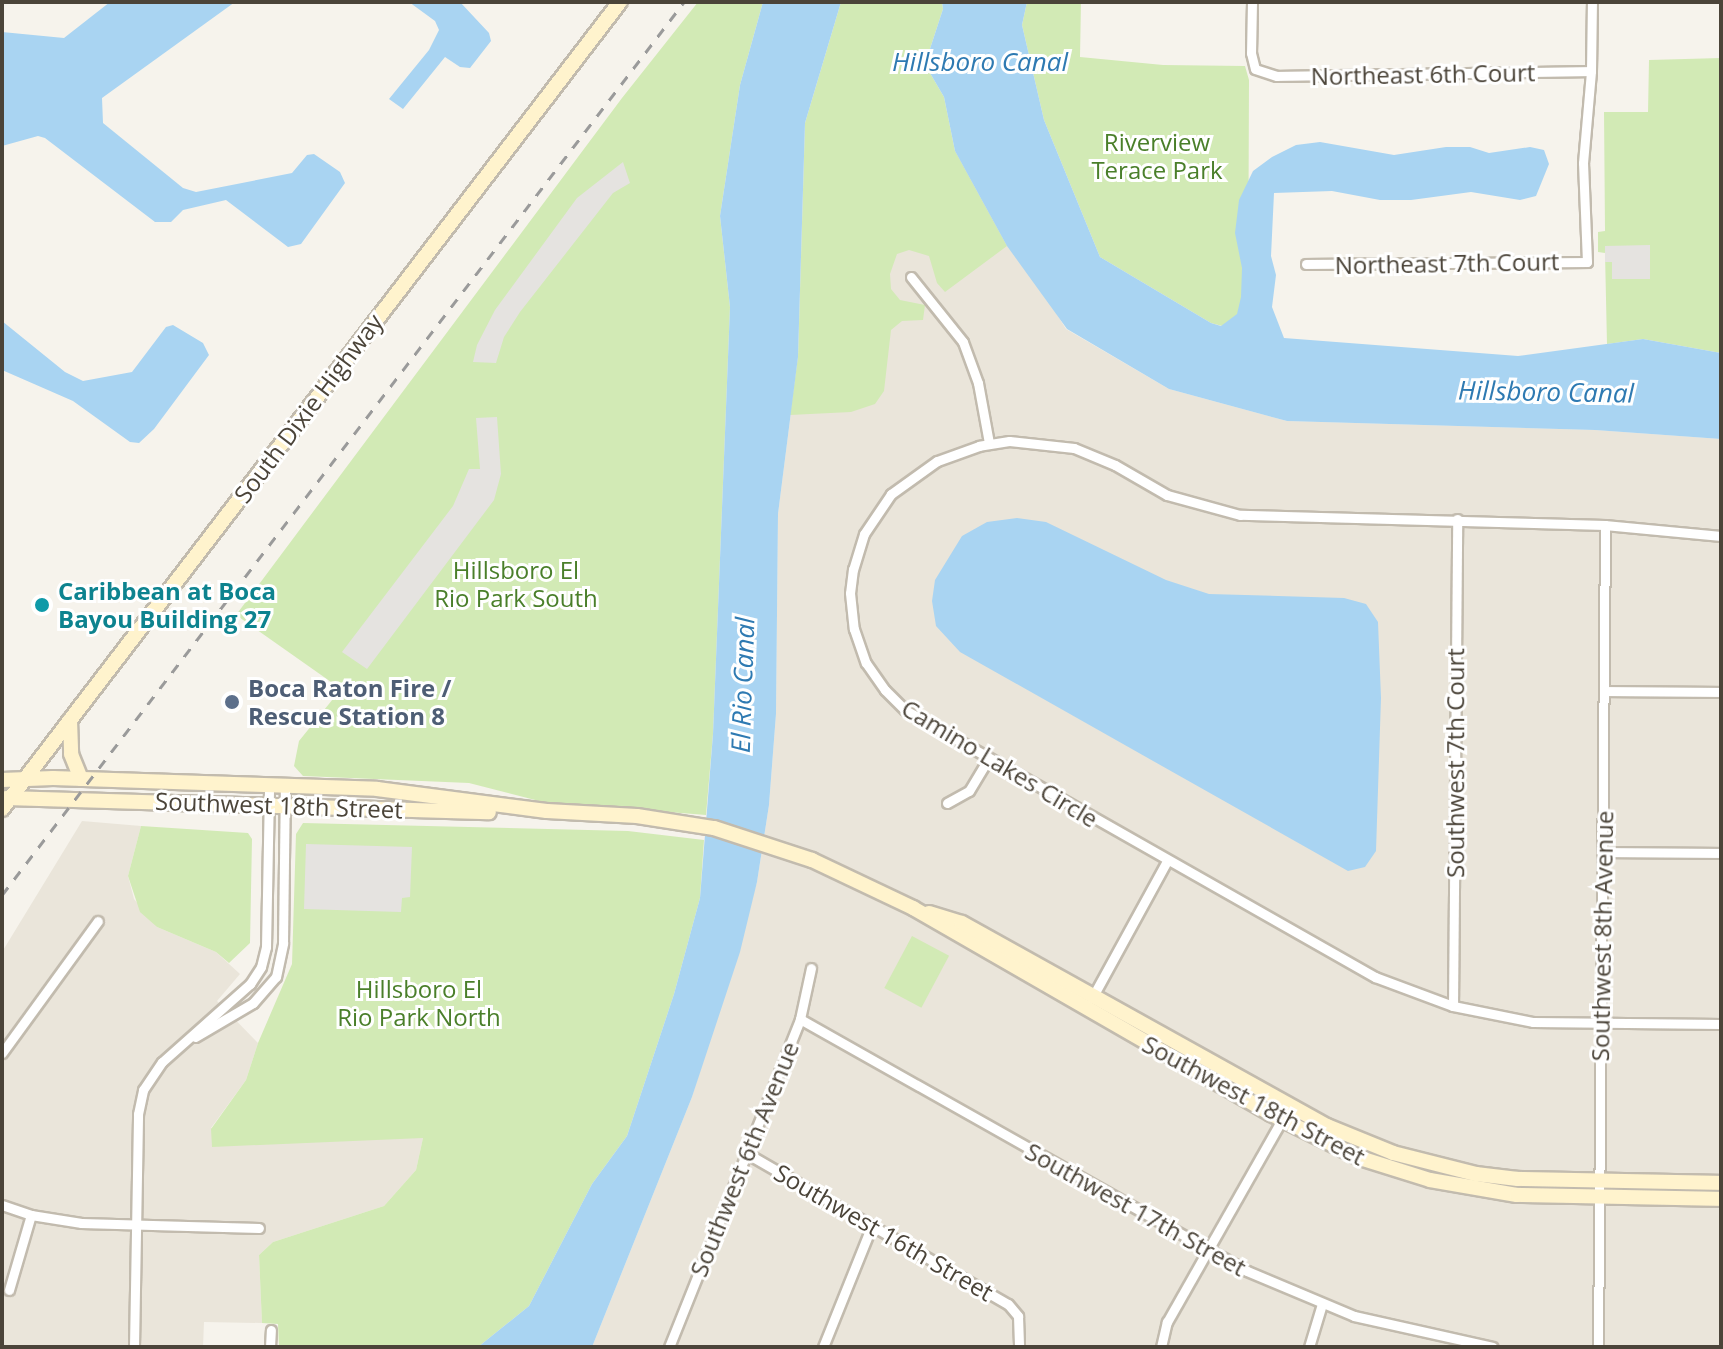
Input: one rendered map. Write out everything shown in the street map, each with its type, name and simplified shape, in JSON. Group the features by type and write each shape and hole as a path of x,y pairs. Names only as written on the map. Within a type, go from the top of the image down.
{"main road":[{"name":"South Dixie Highway","path":"5,802 618,4"},
{"path":"70,719 71,754 81,779"},
{"name":"Southwest 18th Street","path":"2,780 81,779 377,789 547,811 678,821 781,848 913,908 1085,1010 1282,1120 1360,1158 1430,1180 1517,1195 1721,1199"},
{"name":"Southwest 18th Street","path":"5,802 547,811"},
{"name":"Southwest 18th Street","path":"913,908 962,923 1289,1106 1366,1143 1434,1165 1518,1179 1721,1183"}],"street":[{"name":"Northeast 6th Court","path":"1252,2 1251,53 1255,69 1277,76 1591,71"},
{"path":"1591,71 1592,2"},
{"name":"Northeast 7th Court","path":"1306,264 1587,262 1583,163 1591,71"},
{"path":"911,277 963,342 978,383 989,443"},
{"name":"Camino Lakes Circle","path":"1721,536 1605,525 1240,515 1167,495 1115,465 1074,448 1031,441 989,443 937,461 891,494 864,534 853,569 850,593 857,641 879,684 915,717 1350,965 1412,993 1453,1006 1533,1022 1721,1024"},
{"name":"Southwest 7th Court","path":"1453,1006 1457,519"},
{"name":"Southwest 8th Avenue","path":"1598,1347 1605,525"},
{"path":"1604,691 1721,692"},
{"path":"947,803 969,791 988,759"},
{"path":"134,1347 134,1225 138,1114 143,1090 162,1062 250,984 261,967 266,947 269,786"},
{"path":"185,1043 231,1018 260,997 276,977 281,961 285,787"},
{"path":"1602,852 1721,853"},
{"path":"1085,1010 1167,861"},
{"path":"2,1053 98,921"},
{"name":"Southwest 6th Avenue","path":"669,1347 800,1019 811,968"},
{"path":"250,984 260,997"},
{"path":"221,1008 231,1018"},
{"name":"Southwest 17th Street","path":"800,1019 1207,1249 1322,1304 1448,1343 1493,1347"},
{"path":"1161,1347 1167,1322 1289,1106"},
{"name":"Southwest 16th Street","path":"746,1153 1008,1304 1018,1316 1019,1347"},
{"path":"2,1205 31,1215 81,1223 259,1228"},
{"path":"9,1290 31,1215"},
{"path":"823,1347 872,1225"},
{"path":"1309,1347 1322,1304"},
{"path":"270,1347 271,1330"}],"shaded area":[{"path":"955,151 1066,329 1169,389 1287,421 1595,430 1721,439 1721,1347 592,1347 692,1097 757,882 769,805 776,714 778,514 798,357"},
{"path":"623,162 630,183 613,193 520,312 504,337 496,363 473,362 477,345 495,310 577,198"},
{"path":"1650,245 1650,279 1612,279 1612,262 1605,262 1605,246"},
{"path":"497,417 501,474 494,500 367,669 342,652 453,506 469,469 480,469 476,418"},
{"path":"82,821 141,826 128,876 134,899 157,927 216,952 240,974 217,1001 258,1043 246,1080 211,1128 423,1138 416,1170 384,1206 273,1242 259,1255 262,1323 204,1322 203,1347 2,1347 2,952"},
{"path":"306,844 412,847 410,897 402,898 401,912 304,909"}],"green space":[{"name":"Hillsboro El Rio Park South","path":"698,2 763,2 740,85 720,216 730,307 713,734 706,815 543,802 469,783 303,776 294,766 299,741 341,689 236,615 622,98"},
{"path":"841,2 942,2 943,9 927,58 930,73 944,97 955,151 1007,246 945,292 937,283 929,256 909,250 897,254 890,274 891,289 900,300 925,305 923,320 902,321 891,330 884,391 875,404 851,412 790,415 798,357 805,123"},
{"name":"Riverview Terace Park","path":"1027,2 1081,2 1080,57 1163,65 1245,66 1249,80 1248,333 1211,323 1100,257 1044,120 1022,25"},
{"path":"1721,58 1721,353 1643,339 1607,344 1605,253 1598,252 1598,232 1605,231 1604,112 1648,112 1649,60"},
{"name":"Hillsboro El Rio Park North","path":"303,823 628,831 704,840 700,898 674,994 627,1136 592,1184 529,1306 478,1347 279,1347 278,1324 262,1323 259,1255 273,1242 384,1206 416,1170 423,1138 212,1147 211,1129 246,1080 258,1043 292,964 296,834"},
{"path":"141,826 248,833 252,839 250,943 229,963 216,952 157,927 140,912 128,876"},
{"path":"912,936 949,956 921,1008 884,988"}],"water":[{"path":"110,2 235,2 102,98 103,123 183,188 196,192 292,173 307,155 314,154 340,172 345,183 301,244 288,247 226,200 183,210 171,222 155,222 45,138 38,136 2,146 2,32 64,38"},
{"path":"409,2 460,2 489,33 491,41 470,68 460,67 445,57 403,109 389,99 429,50 439,30 435,21"},
{"name":"El Rio Canal","path":"763,2 841,2 805,123 798,357 778,514 776,714 769,805 757,882 740,952 692,1097 592,1347 478,1347 529,1306 592,1184 627,1136 674,994 700,898 713,734 730,307 720,216 740,85"},
{"name":"Hillsboro Canal","path":"942,2 1027,2 1022,25 1044,120 1100,257 1221,326 1237,314 1241,297 1242,268 1235,233 1239,200 1253,171 1272,157 1296,145 1320,142 1394,155 1446,147 1470,147 1489,153 1530,147 1544,150 1549,164 1536,196 1520,200 1471,192 1411,200 1380,200 1332,191 1274,193 1271,256 1276,275 1272,307 1284,338 1518,356 1643,339 1721,353 1721,439 1595,430 1287,421 1169,389 1067,329 1007,246 955,151 944,97 930,73 927,58 943,9"},
{"path":"2,321 65,372 83,381 132,372 166,327 173,325 203,343 209,355 154,429 139,443 130,442 73,401 2,370"},
{"path":"1017,518 1046,522 1166,580 1209,594 1344,598 1366,604 1378,622 1381,698 1376,851 1365,867 1348,871 960,652 936,626 932,601 935,580 962,536 987,522"}],"railway":[{"path":"2,895 684,2"}],"place":[{"name":"Caribbean at Boca Bayou Building 27","path":"42,605"},
{"name":"Boca Raton Fire / Rescue Station 8","path":"232,702"}]}
